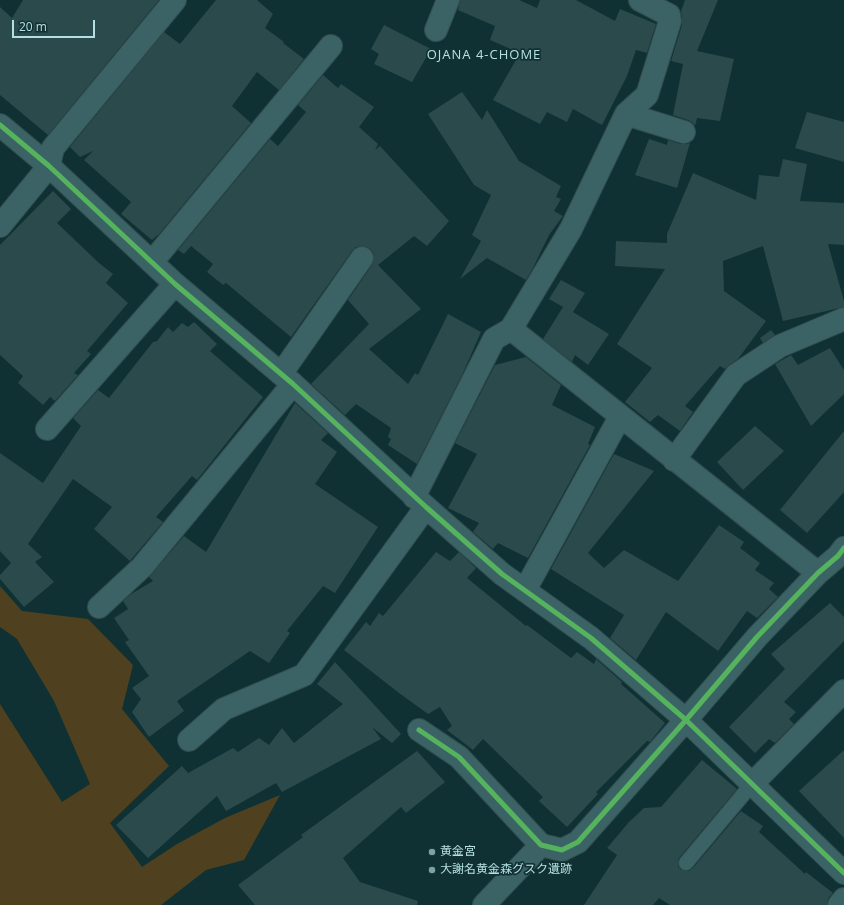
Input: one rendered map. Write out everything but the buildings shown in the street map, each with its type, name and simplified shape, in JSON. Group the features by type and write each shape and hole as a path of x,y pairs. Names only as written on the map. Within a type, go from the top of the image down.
{"street":[{"path":"0,226 49,166 53,148 175,0"},
{"path":"436,30 448,0"},
{"path":"189,740 224,709 304,675 420,502 494,339 511,329 571,229 626,114 647,95 670,22 669,15 640,0"},
{"path":"152,262 331,46"},
{"path":"626,114 684,132"},
{"path":"0,125 49,166 175,284 287,379 420,502 502,574 591,638 686,720 844,873"},
{"path":"99,607 142,567 287,379 362,258"},
{"path":"47,429 175,284"},
{"path":"674,460 736,375 780,346 844,319"},
{"path":"511,329 818,573"},
{"path":"525,590 620,417"},
{"path":"419,730 459,757 541,845 562,850 578,842 757,638 818,573 838,556 844,548"},
{"path":"752,784 844,691"},
{"path":"484,905 541,845"},
{"path":"839,905 844,899"}],"lane":[{"path":"686,863 752,784"}],"shaded area":[{"path":"0,586 22,611 88,619 133,665 122,709 169,766 110,823 142,867 177,844 225,818 280,795 244,860 206,870 161,905 0,905 0,704 62,802 90,784 54,701 17,639 0,627"}],"cycle path":[{"path":"0,125 49,166 175,284 293,384 426,507 502,574 591,638 686,720 757,637 818,573 838,556 844,548"},
{"path":"419,730 459,757 541,845 562,850 578,842 686,720 844,873"}],"place":[{"name":"黄金宮","path":"432,852"},
{"name":"大謝名黄金森グスク遺跡","path":"432,870"}],"district":[{"name":"OJANA 4-CHOME","path":"484,55"}]}
